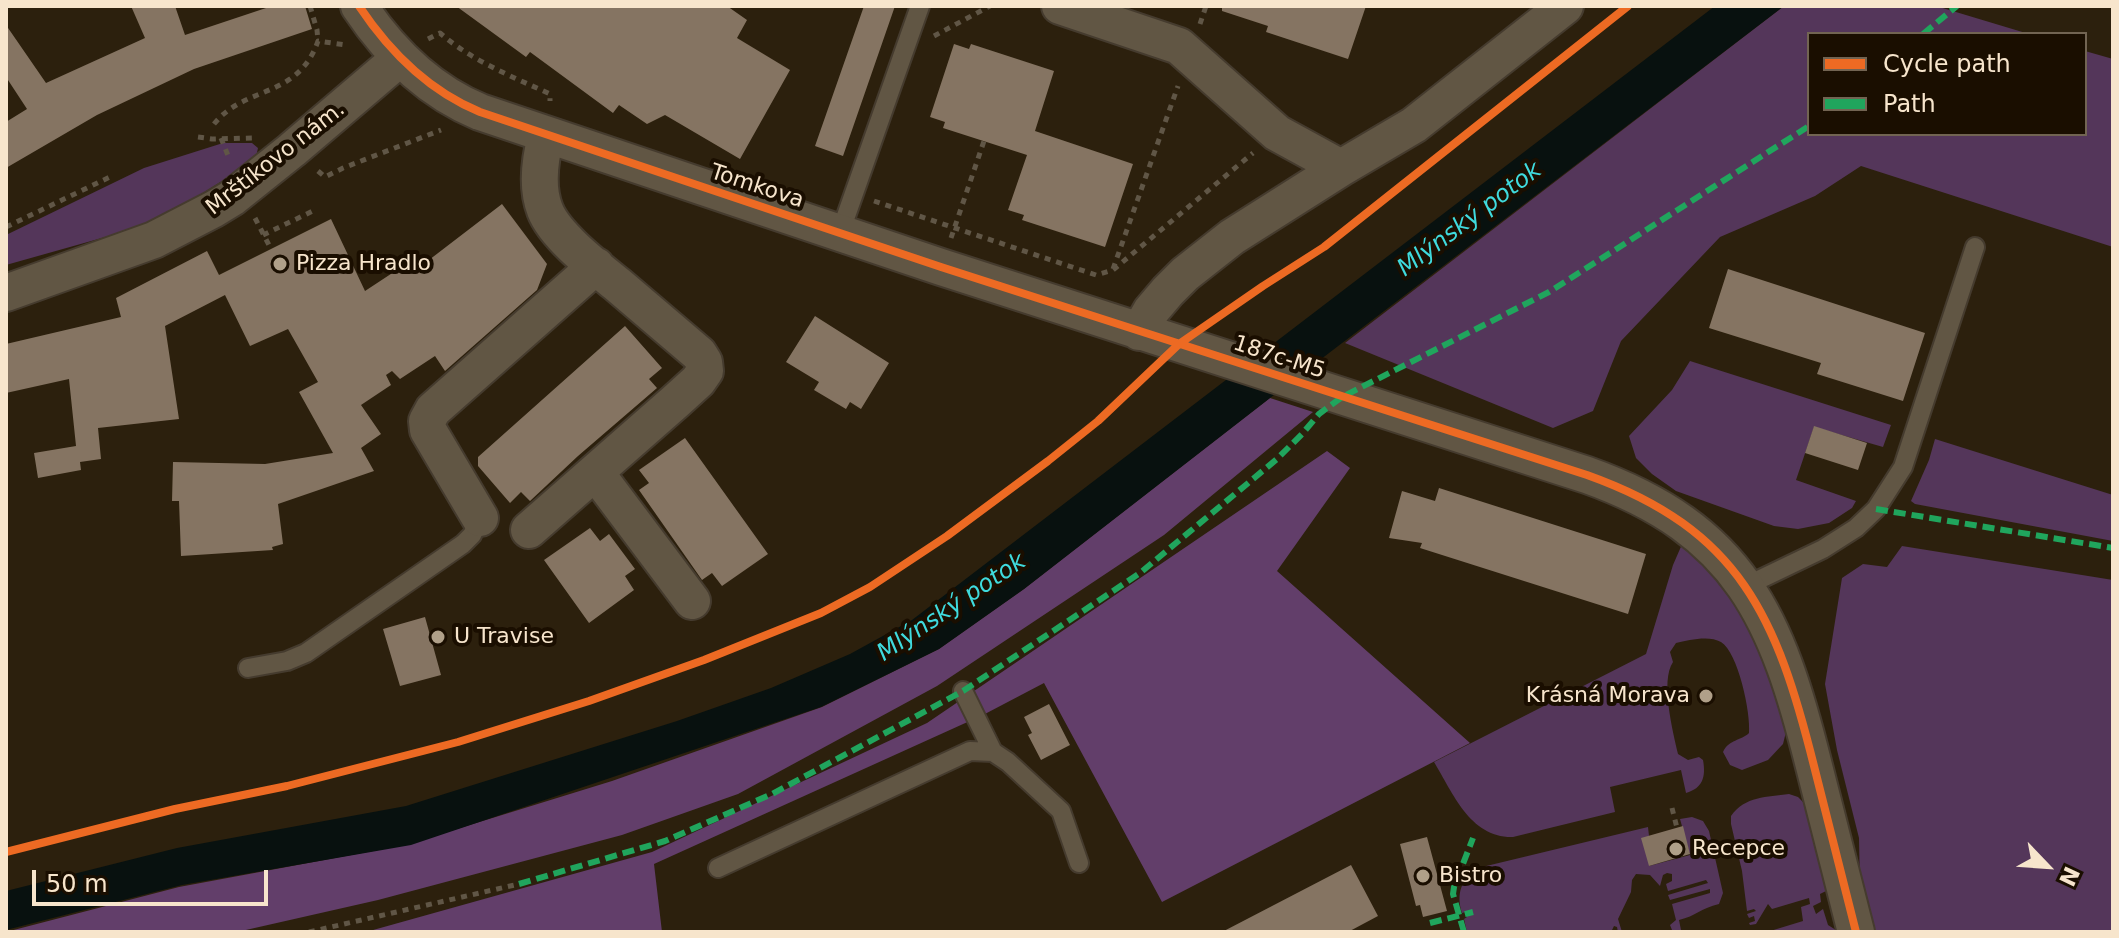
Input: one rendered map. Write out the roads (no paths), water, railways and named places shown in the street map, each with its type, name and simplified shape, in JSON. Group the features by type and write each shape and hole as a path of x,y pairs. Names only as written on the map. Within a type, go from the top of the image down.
{"street":[{"name":"Tomkova","path":"359,6 380,35 411,50 430,84 464,105 548,121 840,233 1179,344"},
{"path":"1060,6 1179,46 1277,133 1341,168"},
{"path":"1139,332 1158,302 1185,274 1232,237 1414,125 1565,6"},
{"name":"Mrštíkovo nám.","path":"6,293 154,240 214,209 292,150 411,50"},
{"path":"529,530 691,388 705,371 699,354 558,231 544,208 540,173 548,121"},
{"path":"480,518 428,430 427,421 433,410 596,266"},
{"name":"187c-M5","path":"1179,344 1587,475 1640,496 1679,519 1710,545 1746,586 1772,634 1794,689 1856,932"},
{"path":"596,473 692,601"}],"lane":[{"path":"840,233 920,6"},
{"path":"1746,586 1823,549 1856,528 1876,509 1903,467 1975,247"},
{"path":"248,668 287,661 306,653 463,544 472,535 480,518"},
{"path":"963,691 993,752 1061,811 1079,863"},
{"path":"718,868 970,751 993,752"}],"water":[{"name":"Mlýnský potok","path":"1715,6 1784,6 1024,589 939,649 821,707 411,845 182,885 6,930 6,891 177,848 406,806 677,721 771,688 850,654 912,620"}],"place":[{"name":"Pizza Hradlo","path":"280,264"},
{"name":"U Travise","path":"438,637"},
{"name":"Krásná Morava","path":"1706,696"},
{"name":"Recepce","path":"1676,849"},
{"name":"Bistro","path":"1423,876"}]}
